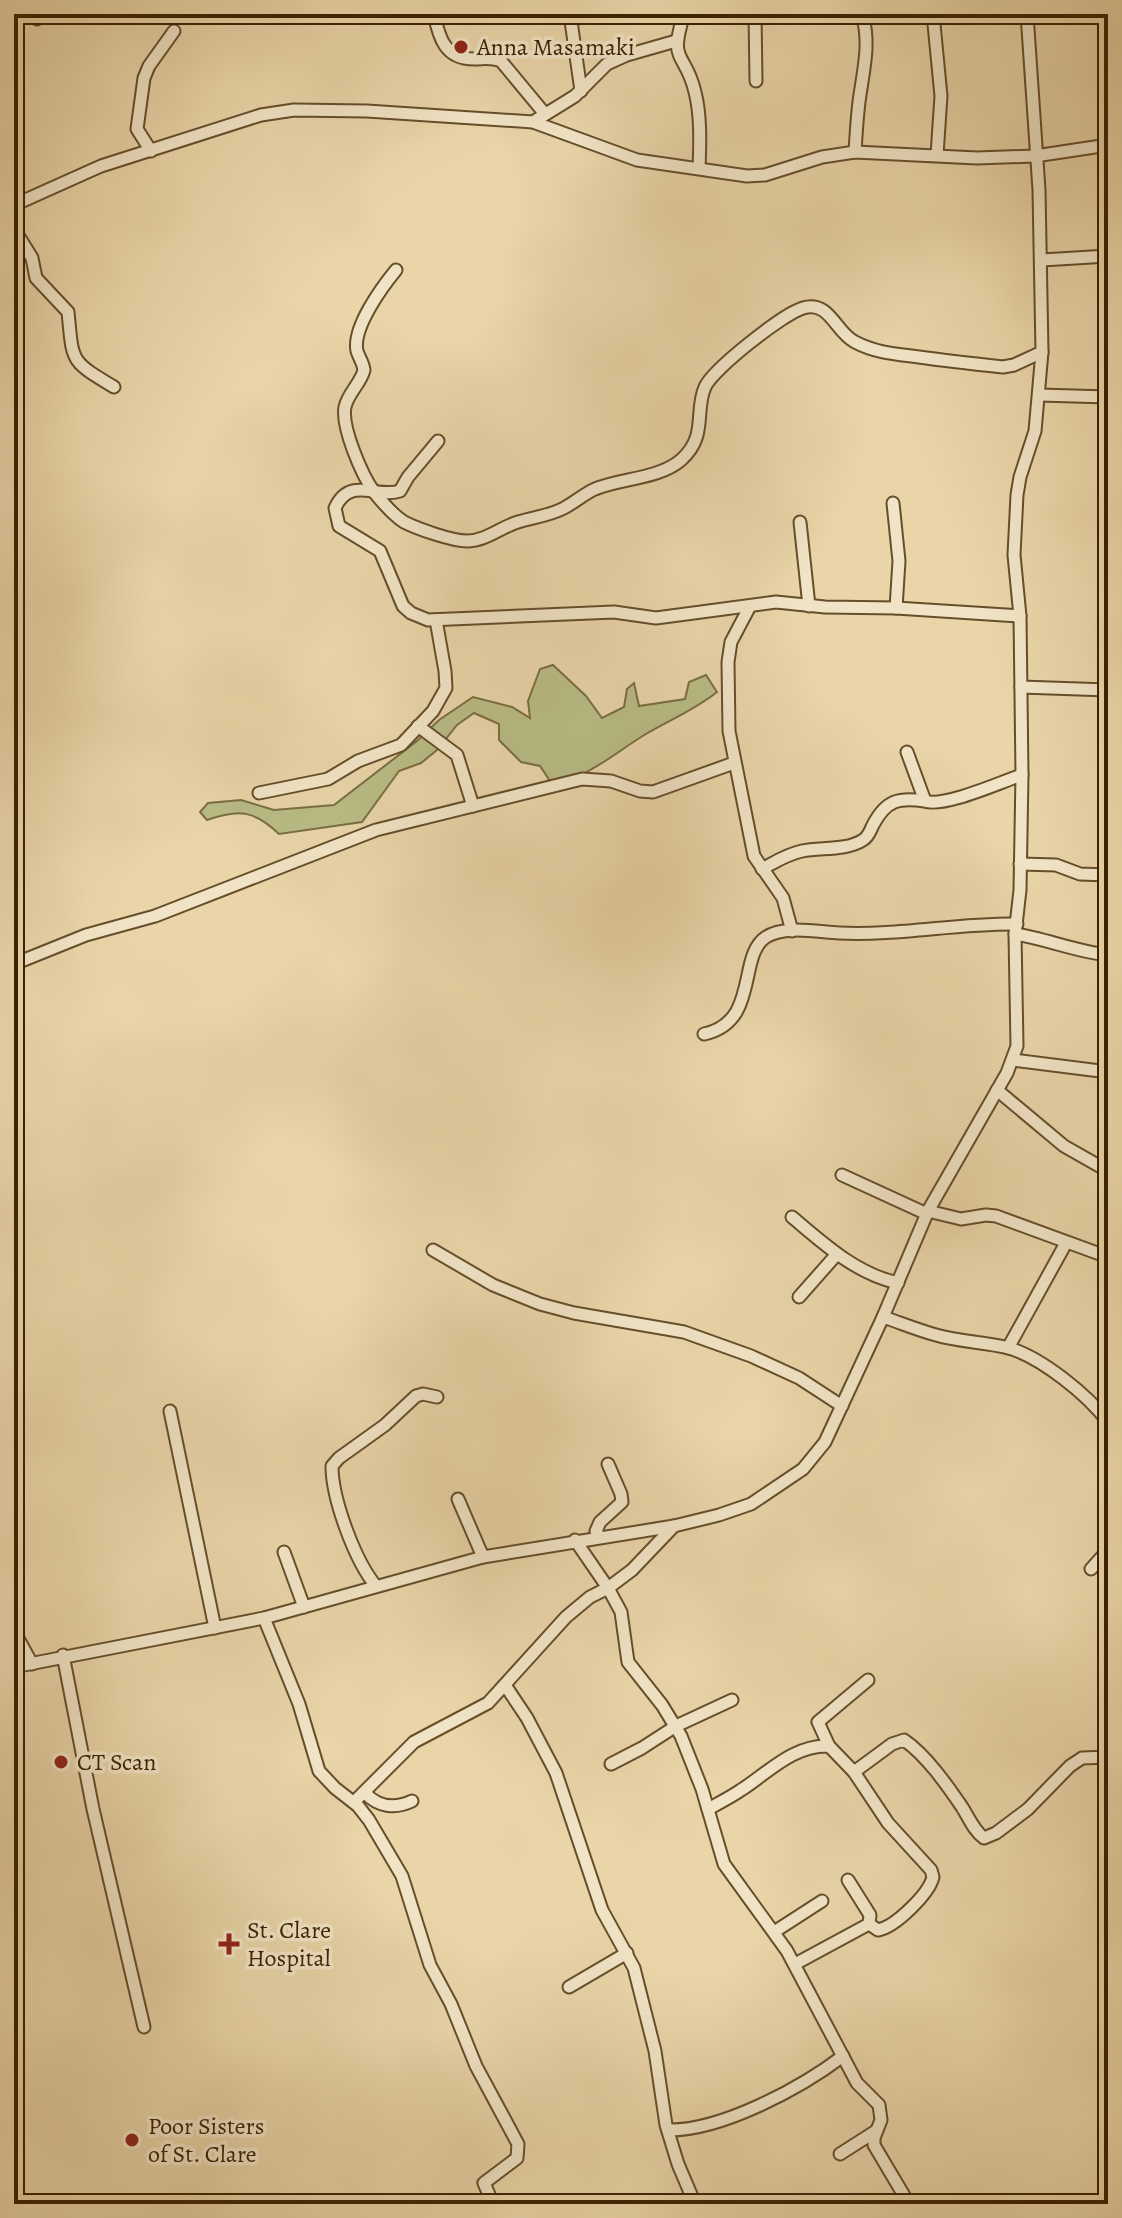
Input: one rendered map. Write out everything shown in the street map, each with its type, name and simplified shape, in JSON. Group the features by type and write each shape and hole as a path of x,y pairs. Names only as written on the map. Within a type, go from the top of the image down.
{"street":[{"path":"434,14 439,37 450,53 463,58 501,61 545,114"},
{"path":"570,14 581,91"},
{"path":"684,14 676,41 679,58 696,93 699,168"},
{"path":"755,14 756,81"},
{"path":"855,152 867,56 868,34 862,14"},
{"path":"933,14 941,96 937,155"},
{"path":"14,1667 264,1618 483,1557 674,1526 751,1504 803,1469 825,1442 928,1212 997,1090 1017,1046 1016,929 1022,775 1020,616 1014,555 1017,495 1035,431 1042,352 1042,260 1027,14"},
{"path":"151,151 137,129 144,78 174,31"},
{"path":"533,122 581,91 607,64 676,41"},
{"path":"14,205 101,166 261,115 294,110 367,111 533,122 637,160 733,175 765,175 822,157 855,152 1035,156 1108,145"},
{"path":"14,229 32,258 36,278 68,312 71,350 79,363 114,387"},
{"path":"1042,260 1108,256"},
{"path":"396,270 380,291 359,330 357,351 364,370 344,410 356,455 373,490 403,521 450,539 467,541 496,533 522,520 542,517 594,490 667,468 681,460 699,432 703,393 709,380 737,353 794,311 806,307 821,309 855,343 892,356 1003,367 1042,352"},
{"path":"1040,395 1108,397"},
{"path":"438,441 400,491 388,493 360,489 342,497 335,508 339,526 384,556 393,585 403,606 411,613 436,620 614,612 656,618 776,602 1020,616"},
{"path":"893,503 899,561 896,608"},
{"path":"800,522 809,606"},
{"path":"750,606 731,642 728,662 727,705 734,763 754,856 783,898 792,931"},
{"path":"259,793 328,779 358,761 401,745 440,702 446,688 436,620"},
{"path":"1021,687 1108,690"},
{"path":"418,726 457,755 473,806"},
{"path":"907,752 925,801"},
{"path":"14,964 86,935 155,916 376,830 582,779 611,781 653,792 734,763"},
{"path":"762,869 804,850 855,844 867,837 891,803 905,798 933,804 947,802 1022,775"},
{"path":"1020,864 1056,865 1093,877 1108,875"},
{"path":"704,1034 719,1031 734,1016 761,942 770,934 792,931 877,933 987,924 1016,929 1088,953 1108,955"},
{"path":"1013,1060 1108,1072"},
{"path":"997,1090 1064,1146 1108,1171"},
{"path":"842,1175 928,1212 961,1219 996,1216 1108,1257"},
{"path":"792,1217 837,1254 877,1277 898,1283"},
{"path":"1008,1348 1066,1243"},
{"path":"433,1250 493,1285 540,1304 684,1332 751,1356 799,1378 842,1406"},
{"path":"799,1297 837,1254"},
{"path":"883,1317 934,1335 1008,1348 1062,1379 1108,1422"},
{"path":"376,1586 362,1568 355,1552 332,1466 385,1425 416,1396 437,1397"},
{"path":"170,1411 215,1628"},
{"path":"599,1536 596,1531 600,1522 622,1502 608,1464"},
{"path":"458,1499 483,1557"},
{"path":"354,1802 414,1742 488,1703 547,1635 590,1597 632,1570 674,1526"},
{"path":"575,1540 621,1612 628,1662 676,1726 708,1809 724,1864 795,1964 857,2083 879,2105 881,2120 874,2145 909,2204"},
{"path":"1091,1569 1108,1550"},
{"path":"284,1552 304,1607"},
{"path":"264,1618 299,1704 319,1771 369,1820 402,1876 430,1965 451,2004 476,2066 518,2144 517,2158 484,2183 483,2187 493,2204"},
{"path":"14,1631 32,1664"},
{"path":"63,1655 93,1809 144,2027"},
{"path":"868,1680 818,1722 829,1746 854,1772 888,1823 931,1870 933,1877 926,1893 888,1926 878,1930 869,1924"},
{"path":"505,1685 527,1718 556,1773 602,1910 627,1953 638,1980 655,2051 668,2130 695,2204"},
{"path":"611,1764 676,1726 732,1700"},
{"path":"854,1772 898,1740 904,1740 931,1769 984,1838 996,1833 1028,1809 1070,1766 1082,1758 1108,1757"},
{"path":"708,1809 741,1791 785,1758 829,1746"},
{"path":"365,1793 372,1801 384,1805 403,1805 412,1801"},
{"path":"848,1880 870,1915 869,1924"},
{"path":"774,1932 822,1901"},
{"path":"795,1964 869,1924"},
{"path":"569,1987 627,1953"},
{"path":"668,2130 697,2127 757,2105 804,2082 843,2056"},
{"path":"840,2154 878,2130"}],"green space":[{"path":"553,665 586,696 602,718 624,707 627,689 634,683 639,706 685,699 689,682 706,675 717,692 590,770 565,781 552,784 540,766 521,762 499,740 499,724 474,713 457,725 437,750 421,763 399,771 362,822 279,834 254,816 237,813 207,820 200,812 208,803 241,800 274,810 334,805 417,741 439,720 473,697 512,707 530,718 528,701 540,669"}],"place":[{"name":"Anna Masamaki","path":"461,47"},
{"name":"CT Scan","path":"61,1762"},
{"name":"St. Clare Hospital","path":"229,1944"},
{"name":"Poor Sisters of St. Clare","path":"132,2140"}]}
